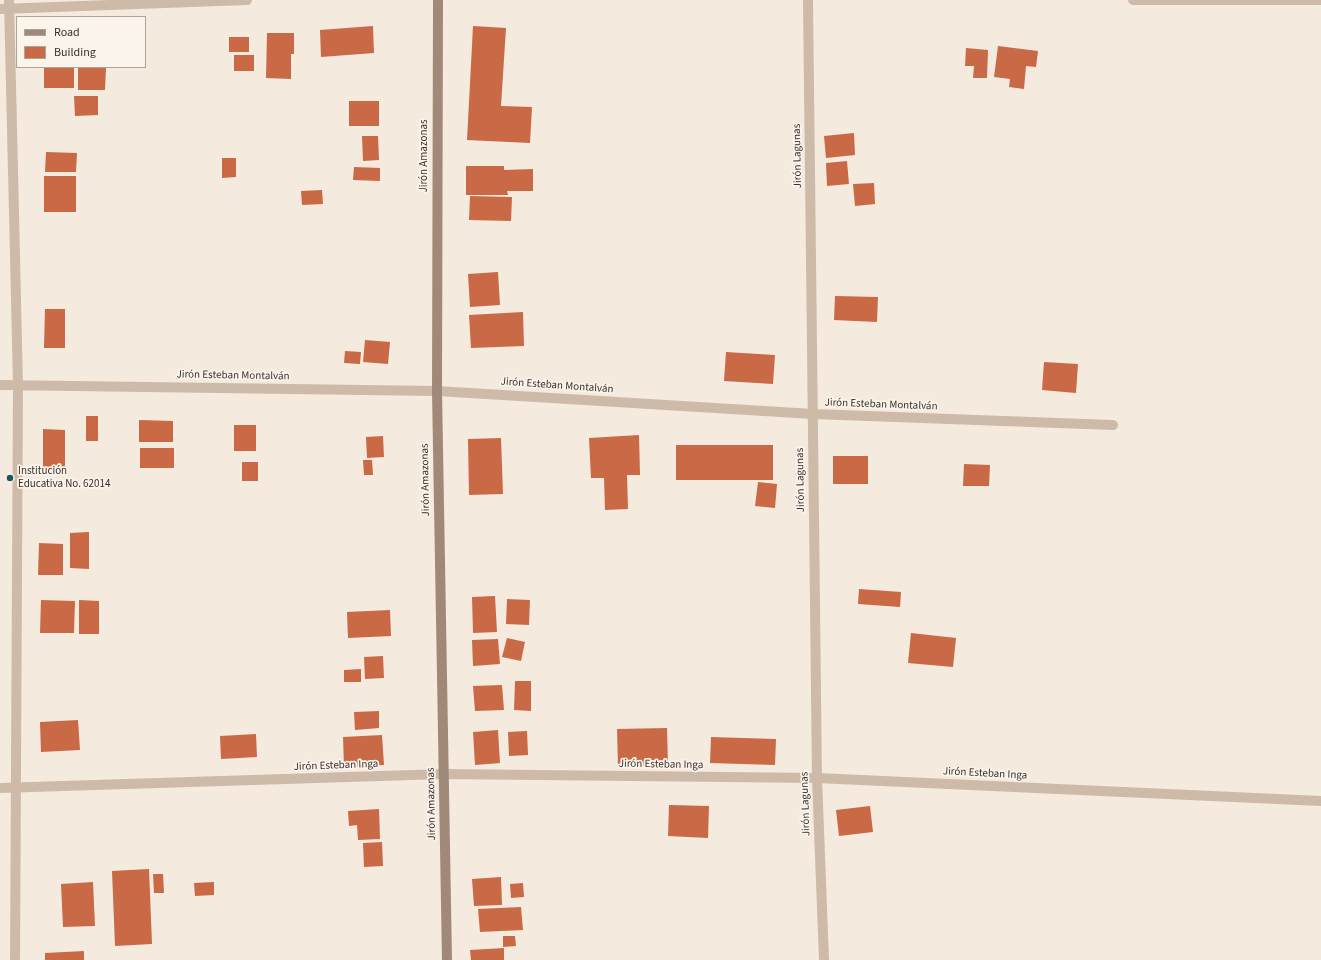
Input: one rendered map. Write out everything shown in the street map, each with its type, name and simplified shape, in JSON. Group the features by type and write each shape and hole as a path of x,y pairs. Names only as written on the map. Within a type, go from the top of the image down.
{"street":[{"path":"16,960 15,788 18,386 6,6 247,0"},
{"name":"Jirón Amazonas","path":"438,0 437,391 447,960"},
{"name":"Jirón Lagunas","path":"808,0 817,778 824,960"},
{"path":"1133,0 1321,0"},
{"name":"Jirón Esteban Montalván","path":"0,386 437,391 813,414 1113,425"},
{"name":"Jirón Esteban Inga","path":"0,788 444,774 817,778 1321,801"}],"building":[{"path":"373,26 374,53 321,57 320,30"},
{"path":"473,26 506,28 501,106 532,107 530,143 467,140"},
{"path":"267,33 294,33 294,54 291,54 291,79 266,78"},
{"path":"229,37 249,37 249,52 229,52"},
{"path":"998,46 1038,51 1036,67 1026,66 1024,89 1009,87 1010,79 994,77"},
{"path":"966,48 988,50 987,78 973,78 974,66 965,66"},
{"path":"234,55 254,55 254,71 234,71"},
{"path":"44,68 74,68 74,88 44,88"},
{"path":"78,68 106,68 105,90 78,90"},
{"path":"74,96 98,96 98,115 75,116"},
{"path":"349,101 379,101 379,126 349,126"},
{"path":"854,133 855,155 826,158 824,136"},
{"path":"362,136 378,136 379,160 363,161"},
{"path":"46,152 77,153 76,172 45,172"},
{"path":"222,158 236,158 236,177 222,178"},
{"path":"847,161 849,184 827,186 826,163"},
{"path":"466,166 504,166 504,170 533,169 533,191 507,191 508,195 466,195"},
{"path":"354,167 380,168 380,181 353,180"},
{"path":"44,176 76,176 76,212 44,212"},
{"path":"874,183 875,204 855,206 853,184"},
{"path":"322,190 323,204 302,205 301,191"},
{"path":"470,196 512,197 511,221 469,220"},
{"path":"498,272 500,305 470,307 468,274"},
{"path":"835,296 878,297 877,322 834,320"},
{"path":"45,309 65,309 65,348 44,348"},
{"path":"523,312 524,346 471,348 469,315"},
{"path":"365,340 390,342 388,364 363,362"},
{"path":"345,351 361,352 360,364 344,363"},
{"path":"726,352 775,355 773,384 724,381"},
{"path":"1044,362 1078,364 1076,393 1042,390"},
{"path":"86,416 98,416 98,441 86,441"},
{"path":"139,420 173,421 173,442 139,442"},
{"path":"234,425 256,425 256,451 234,451"},
{"path":"43,429 65,430 65,468 43,467"},
{"path":"639,435 640,475 627,475 628,509 605,510 604,478 591,478 589,438"},
{"path":"383,436 384,457 367,458 366,437"},
{"path":"501,438 503,494 469,495 468,439"},
{"path":"676,445 773,445 773,480 676,480"},
{"path":"140,448 174,448 174,468 140,468"},
{"path":"833,456 868,456 868,484 833,484"},
{"path":"363,460 372,460 373,475 364,475"},
{"path":"242,462 258,462 258,481 242,481"},
{"path":"964,464 990,465 989,486 963,486"},
{"path":"758,482 777,484 775,508 755,506"},
{"path":"89,532 89,569 70,568 70,533"},
{"path":"39,543 63,544 63,575 38,575"},
{"path":"859,589 901,592 900,607 858,604"},
{"path":"495,596 497,632 473,633 472,597"},
{"path":"507,599 530,600 529,625 506,624"},
{"path":"41,600 75,601 74,633 40,633"},
{"path":"79,600 99,601 99,634 79,634"},
{"path":"390,610 391,636 348,638 347,612"},
{"path":"911,633 956,638 953,667 908,663"},
{"path":"507,638 525,642 521,661 502,657"},
{"path":"498,639 500,664 473,666 472,640"},
{"path":"383,656 384,678 365,679 364,657"},
{"path":"361,669 361,682 344,682 344,670"},
{"path":"515,681 531,681 531,711 514,710"},
{"path":"502,685 504,710 475,711 473,686"},
{"path":"379,711 379,728 355,730 354,712"},
{"path":"78,720 80,750 41,752 40,722"},
{"path":"667,728 668,765 618,766 617,729"},
{"path":"498,730 500,763 475,765 473,732"},
{"path":"527,731 528,755 509,756 508,732"},
{"path":"256,734 257,757 221,759 220,736"},
{"path":"382,735 384,765 344,767 343,737"},
{"path":"711,737 776,739 775,765 710,763"},
{"path":"669,805 709,806 708,838 668,836"},
{"path":"870,806 873,832 839,836 836,810"},
{"path":"379,809 380,839 358,840 357,825 349,826 348,811"},
{"path":"382,842 383,866 364,867 363,843"},
{"path":"149,869 152,944 115,946 112,871"},
{"path":"153,874 163,874 164,893 154,893"},
{"path":"501,877 502,905 474,906 472,879"},
{"path":"93,882 95,926 63,927 61,884"},
{"path":"214,882 214,895 195,896 194,883"},
{"path":"523,883 524,897 511,898 510,884"},
{"path":"521,907 523,930 480,932 478,909"},
{"path":"503,936 515,936 516,946 503,947"},
{"path":"504,948 504,960 471,960 470,950"},
{"path":"84,951 84,960 45,960 45,953"}],"place":[{"name":"Institución Educativa No. 62014","path":"10,478"}]}
